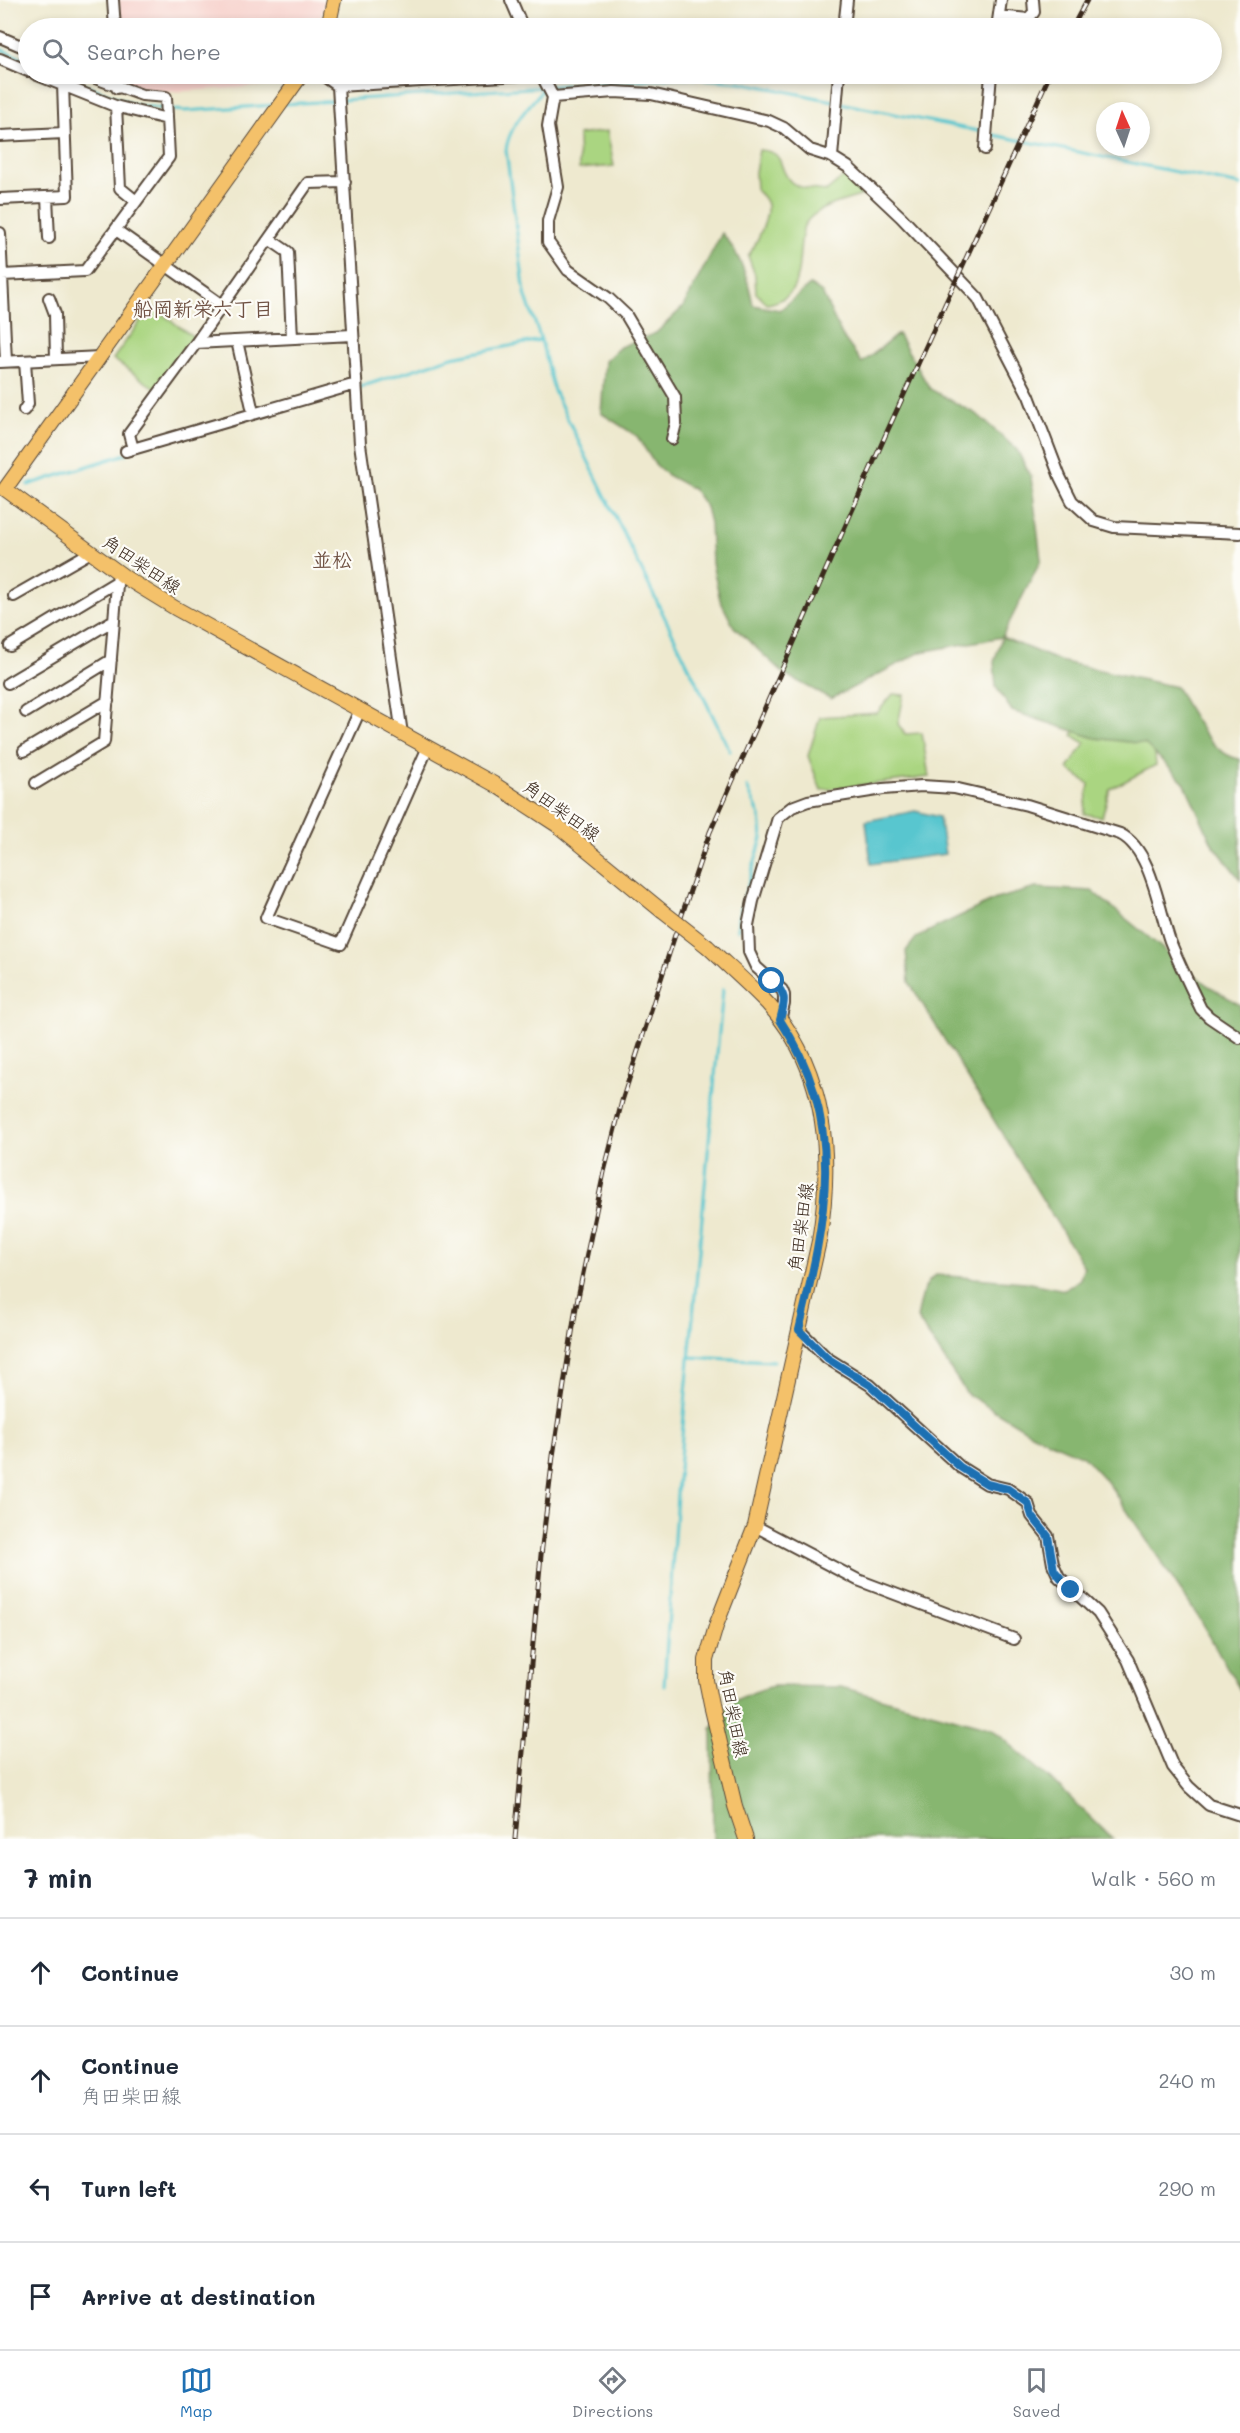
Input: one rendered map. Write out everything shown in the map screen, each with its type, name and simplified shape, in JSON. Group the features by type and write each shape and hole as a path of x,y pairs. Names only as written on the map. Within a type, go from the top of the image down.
{"main road":[{"path":"330,18 334,0"},
{"name":"角田柴田線","path":"295,84 100,357 3,487 91,552 118,576 494,784 557,825 708,947 768,1004 795,1042 814,1089 826,1145 823,1218 755,1526 717,1623 706,1660 709,1697 735,1806 746,1839"}],"street":[{"path":"113,0 114,18"},
{"path":"511,0 519,18"},
{"path":"845,18 847,0"},
{"path":"1001,0 999,16 1018,18"},
{"path":"1029,18 1034,12 1033,0"},
{"path":"0,37 18,45"},
{"path":"1,62 18,68"},
{"path":"2,274 85,270 169,158 166,97 142,95 108,84"},
{"path":"330,84 339,95 360,444 402,734"},
{"path":"339,95 444,84"},
{"path":"545,84 553,98 548,126 558,187 548,222 548,242 568,270 608,298 629,320 675,397 675,423 672,439"},
{"path":"832,157 838,84"},
{"path":"985,149 990,84"},
{"path":"0,199 67,196 63,85 116,106 166,117"},
{"path":"553,98 614,92 651,94 770,121 784,128 810,150 832,157 848,167 901,217 978,298 1029,396 1060,477 1072,501 1086,516 1114,527 1240,533"},
{"path":"116,106 120,188 136,201"},
{"path":"0,136 64,133"},
{"path":"345,182 308,183 129,434 130,450 253,412 356,387"},
{"path":"47,197 49,238"},
{"path":"116,230 222,305"},
{"path":"0,233 3,362 100,357"},
{"path":"269,239 288,252 292,338"},
{"path":"50,298 55,314 56,359"},
{"path":"196,343 352,335"},
{"path":"237,341 253,412"},
{"path":"24,361 28,404 24,410"},
{"path":"14,596 91,552"},
{"path":"36,783 104,742 118,576"},
{"path":"10,646 118,576"},
{"path":"8,682 114,620"},
{"path":"26,712 111,660"},
{"path":"24,751 108,701"},
{"path":"360,710 266,918 342,944 428,747"},
{"path":"780,1020 784,995 782,990 756,967 749,952 747,937 753,901 778,818 792,807 808,801 862,791 922,786 954,788 1027,805 1120,834 1132,841 1151,878 1170,941 1200,1009 1240,1038"},
{"path":"799,1330 827,1358 870,1385 960,1467 987,1484 1008,1489 1028,1503 1032,1516 1048,1536 1053,1564 1059,1577 1098,1613 1128,1660 1173,1767 1189,1787 1209,1805 1240,1815"},
{"path":"755,1526 858,1580 1014,1639"}],"shaded area":[{"path":"118,0 324,0 321,18 119,18"},
{"path":"124,84 282,84 168,92"}],"green space":[{"path":"607,131 614,166 579,169 578,135"},
{"path":"759,150 774,153 790,181 798,186 827,191 851,171 868,193 834,204 810,218 803,228 798,273 793,289 779,301 767,304 756,293 755,275 748,256 761,232 767,211 766,201 756,190 755,172"},
{"path":"722,233 742,267 753,305 780,310 810,285 822,293 843,337 862,363 898,334 930,389 978,415 1017,450 1031,477 1041,560 1002,637 921,652 831,699 784,674 734,627 720,600 712,563 710,523 706,507 693,489 667,475 654,463 637,436 601,413 605,361 620,347 656,333 683,307"},
{"path":"151,306 195,338 157,390 113,359"},
{"path":"1002,637 1059,661 1176,687 1194,719 1210,741 1229,756 1240,759 1240,879 1212,843 1184,782 1145,744 1095,738 1012,711 996,687 994,662"},
{"path":"1098,693 1154,747 1156,765 1110,789 1102,817 1084,814 1089,784 1068,769 1085,743 1072,735"},
{"path":"893,694 904,695 898,724 905,734 922,733 929,777 821,790 808,756 820,717 877,713"},
{"path":"1036,888 1092,891 1207,985 1240,1005 1240,1690 1199,1618 1109,1484 1083,1456 1033,1434 967,1394 917,1318 925,1288 936,1275 1025,1282 1065,1290 1080,1279 1084,1267 909,982 906,951 916,938 996,899"},
{"path":"773,1686 841,1687 992,1729 1056,1784 1113,1839 713,1839 712,1729 724,1711 737,1700"}],"water":[{"path":"915,811 939,817 945,854 871,864 866,821"}],"waterway":[{"path":"0,49 18,57"},
{"path":"83,84 134,105 184,111 275,105"},
{"path":"551,86 580,84"},
{"path":"750,84 833,101"},
{"path":"342,100 545,87"},
{"path":"541,340 525,294 506,150 515,124 544,88"},
{"path":"285,104 335,101"},
{"path":"840,103 983,132"},
{"path":"989,134 1240,185"},
{"path":"360,387 452,357 541,340 554,391 730,751"},
{"path":"28,485 126,454"},
{"path":"738,930 738,918 762,838 760,816 747,787"},
{"path":"664,1686 678,1480 723,989"},
{"path":"689,1357 774,1361"}],"railway":[{"path":"1077,18 1087,0"},
{"path":"515,1839 541,1555 553,1456 576,1307 604,1172 622,1101 710,832 886,434 1045,84"}],"district":[{"name":"船岡新栄六丁目","path":"203,308"},
{"name":"並松","path":"332,559"}],"route":[{"path":"772,981 784,995 780,1020 795,1042 807,1068 822,1120 826,1145 823,1218 799,1330 827,1358 870,1385 960,1467 987,1484 1008,1489 1028,1503 1032,1516 1048,1536 1054,1570 1071,1590"}]}
